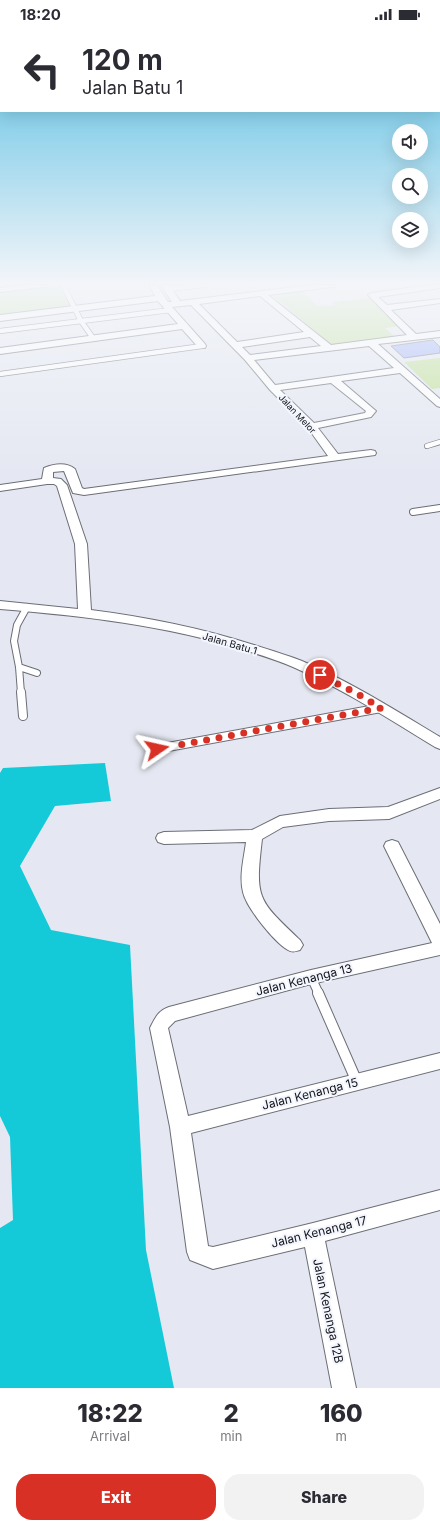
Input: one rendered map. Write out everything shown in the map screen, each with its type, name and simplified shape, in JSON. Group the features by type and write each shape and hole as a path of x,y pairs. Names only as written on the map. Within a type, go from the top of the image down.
{"street":[{"path":"0,351 18,348"},
{"name":"Jalan Melor","path":"238,348 248,358 273,388 312,426 335,458"},
{"path":"248,358 325,348"},
{"path":"377,348 440,404"},
{"path":"273,388 402,370"},
{"path":"312,426 368,415 371,411 334,380"},
{"path":"429,394 440,392"},
{"path":"47,481 48,470 53,468 67,468 71,471 77,491 84,492 372,453"},
{"path":"0,488 47,481 56,481 62,484 81,544 85,613"},
{"name":"Jalan Batu 1","path":"0,605 85,613 145,622 229,640 296,664 356,693 440,744"},
{"path":"164,838 255,836 280,822 329,815 389,814 440,793"},
{"path":"255,836 250,874 252,893 265,918 294,945"},
{"path":"392,846 440,941"},
{"name":"Jalan Kenanga 13","path":"180,1127 159,1028 163,1020 169,1015 311,977 440,948"},
{"name":"Jalan Kenanga 15","path":"180,1127 440,1061"},
{"name":"Jalan Kenanga 17","path":"180,1127 198,1252 205,1256 213,1258 313,1234 440,1200"},
{"name":"Jalan Kenanga 12B","path":"313,1234 344,1388"}],"lane":[{"path":"0,374 184,348"},
{"path":"427,446 440,442"},
{"path":"413,512 440,508"},
{"path":"22,716 14,634 26,608"},
{"path":"18,667 37,673"},
{"path":"157,749 381,708"},
{"path":"311,977 357,1082"}],"green space":[{"path":"440,358 440,388 432,389 404,362"}],"water":[{"path":"105,763 111,801 55,806 20,866 51,930 130,945 146,1250 174,1388 0,1388 0,1228 13,1220 10,1137 0,1116 0,773 3,768"}],"building":[{"path":"394,348 440,348 440,353 404,358"}],"route":[{"path":"157,749 381,708 356,693 320,675"}]}
